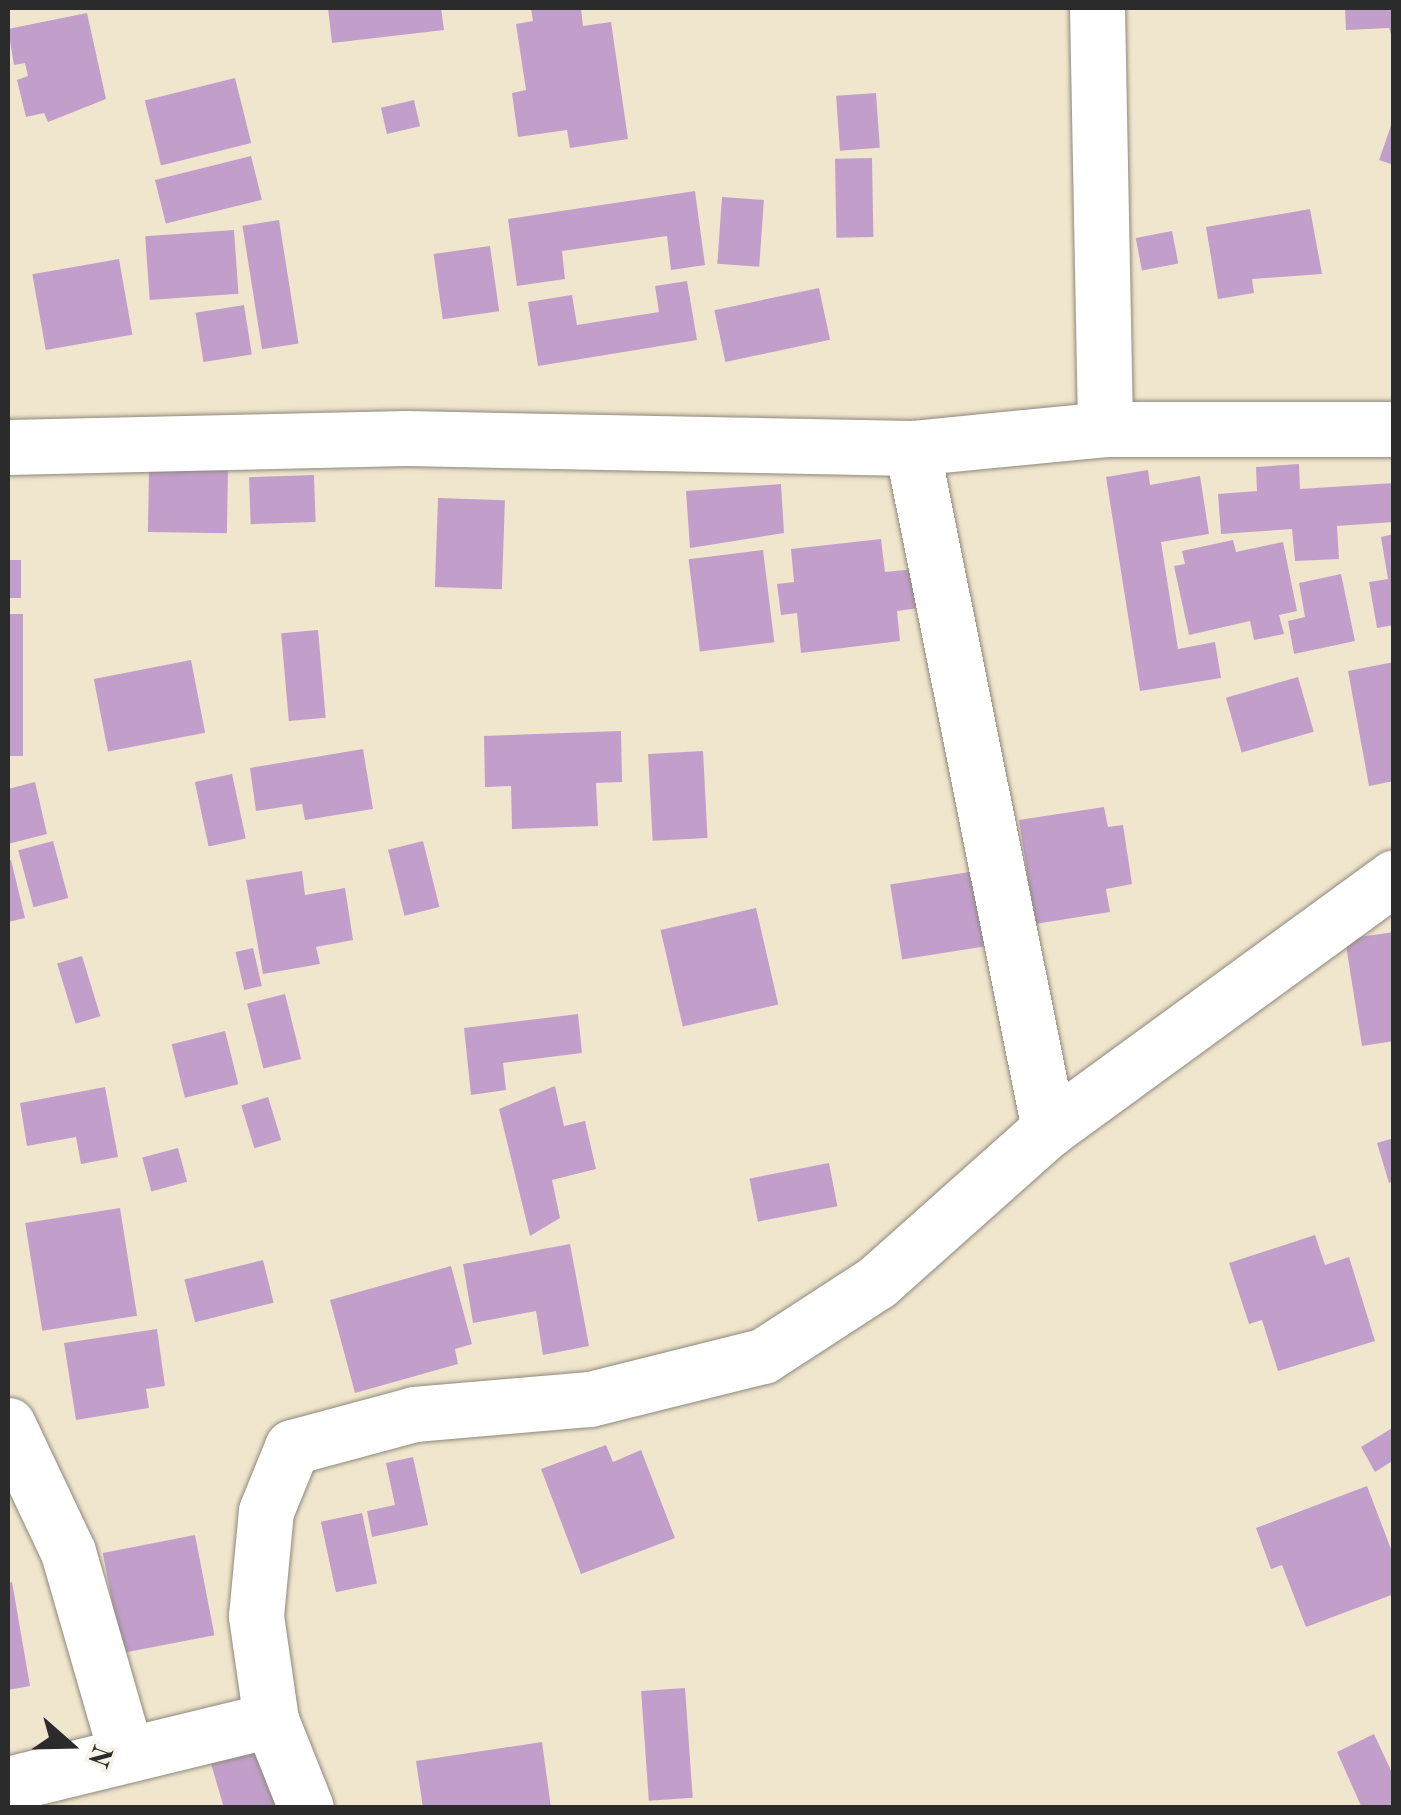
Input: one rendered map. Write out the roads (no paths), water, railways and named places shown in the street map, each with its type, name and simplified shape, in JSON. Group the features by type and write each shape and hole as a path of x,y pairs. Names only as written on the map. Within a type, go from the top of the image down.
{"street":[{"path":"1097,8 1105,429"},
{"path":"8,447 406,438 912,448 1105,429 1394,429"},
{"path":"912,448 1049,1129"},
{"path":"306,1808 271,1720 256,1616 266,1511 292,1448 414,1414 590,1398 763,1356 877,1282 1049,1129 1394,876"},
{"path":"8,1425 68,1552 126,1753"},
{"path":"8,1784 271,1720"}]}
